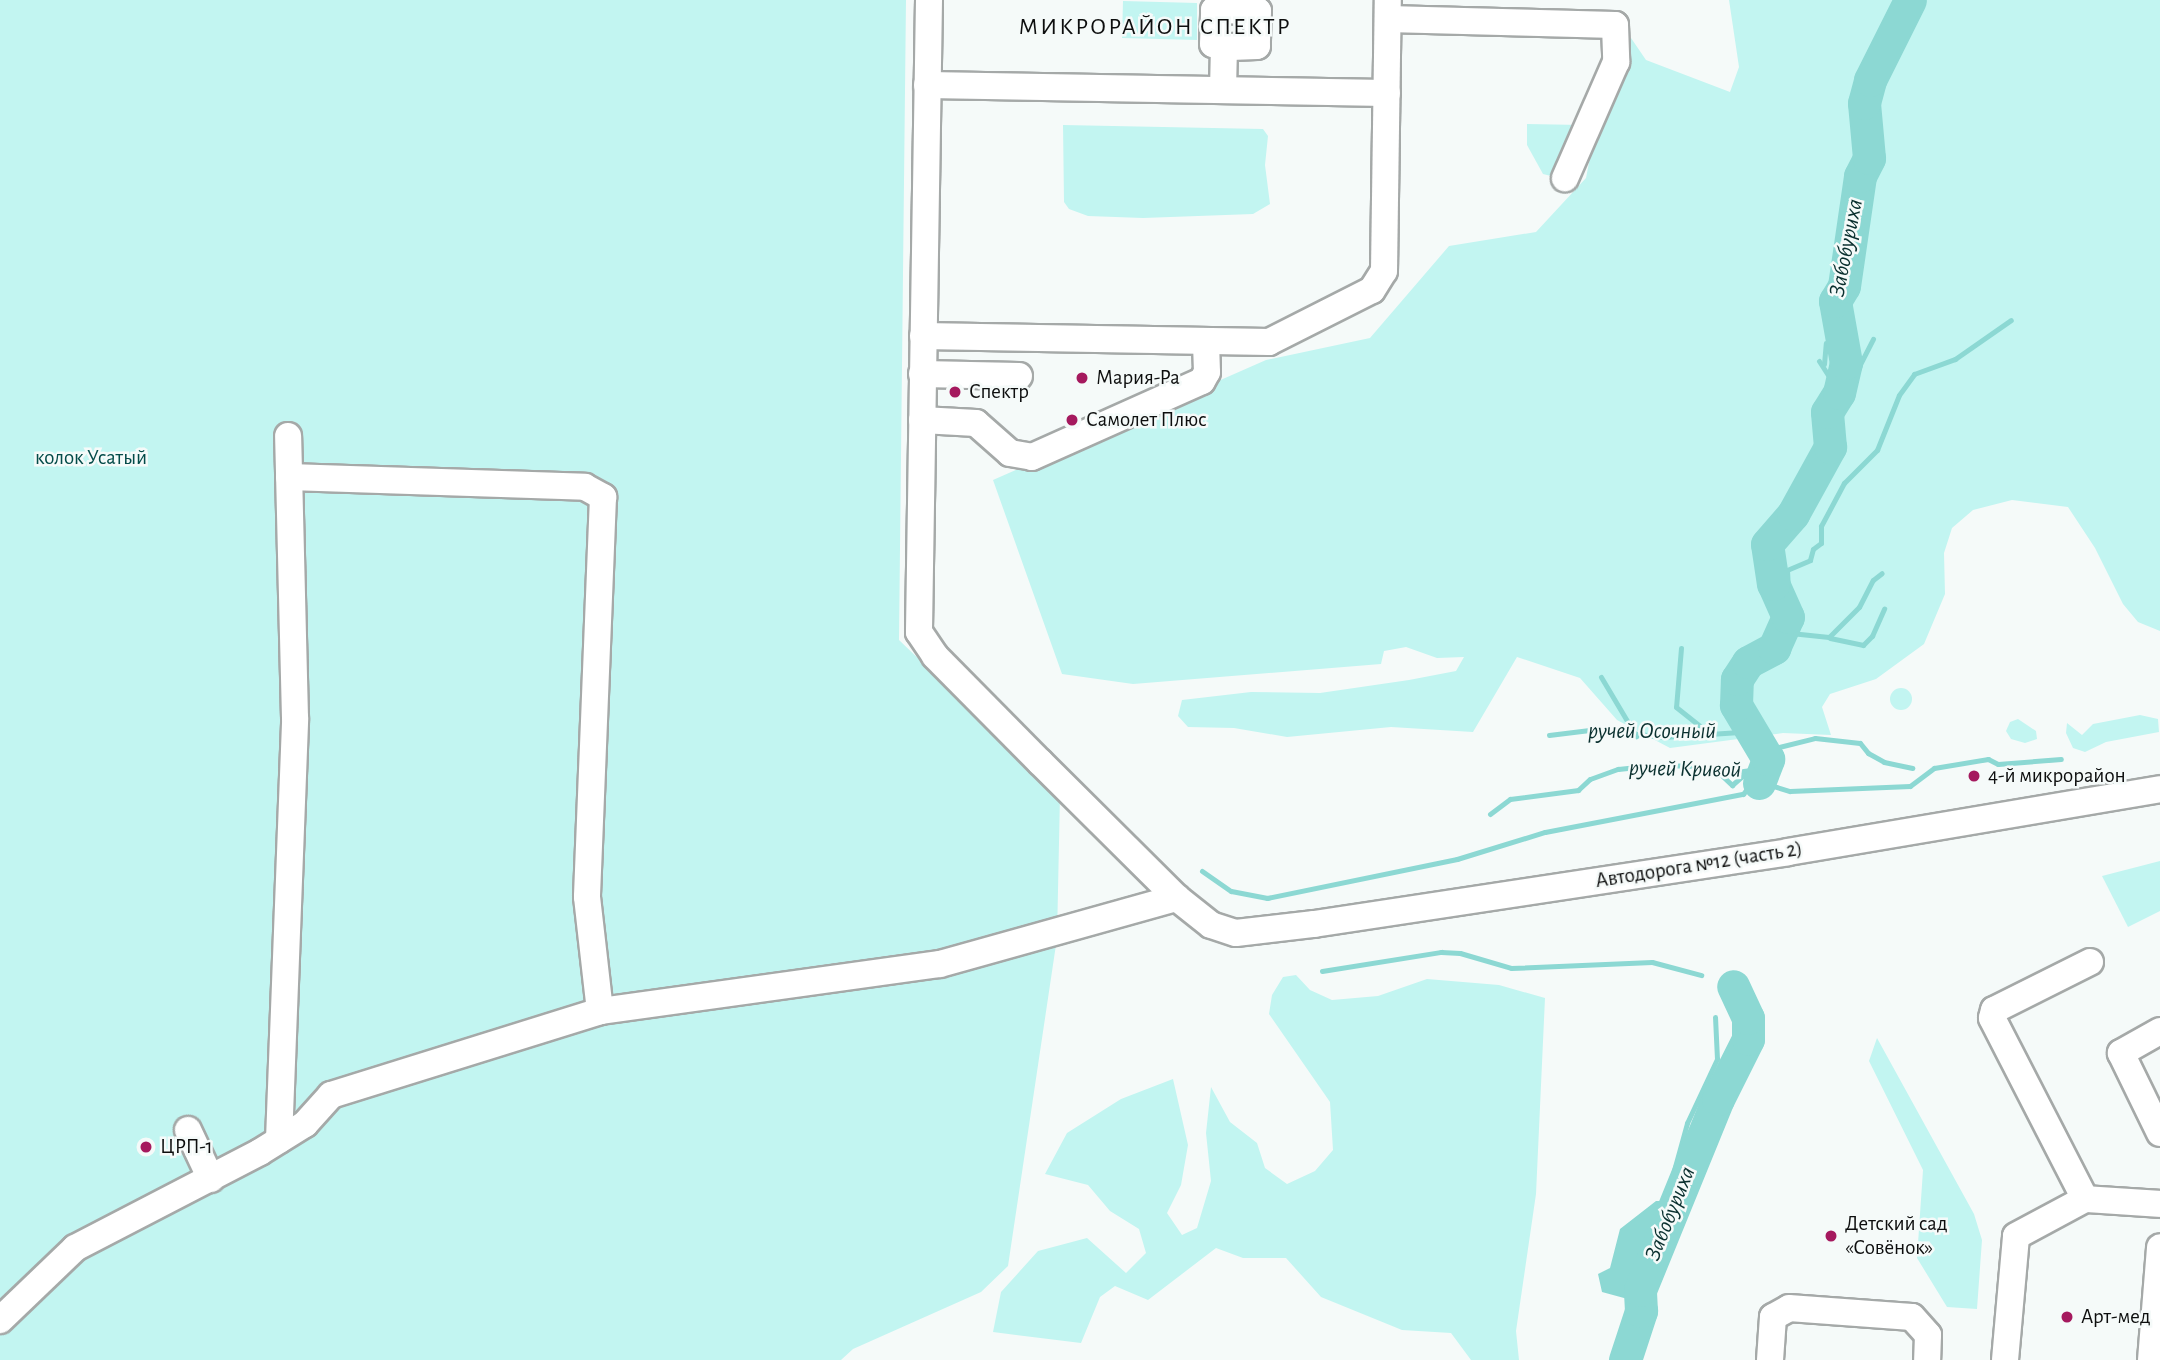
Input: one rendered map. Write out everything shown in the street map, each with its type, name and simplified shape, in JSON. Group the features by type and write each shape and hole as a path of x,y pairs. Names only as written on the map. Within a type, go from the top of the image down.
{"street":[{"path":"0,1320 75,1248 211,1179 279,1140 305,1124 331,1095 600,1011 940,964 1177,898 935,656 919,632 929,0"},
{"path":"923,336 1278,341 1381,281 1388,9 1555,11 1609,23 1617,30 1615,65 1565,178"},
{"path":"1223,90 1224,47"},
{"path":"927,85 1387,93"},
{"path":"922,420 976,423 1010,453 1032,457 1202,381 1207,372 1206,341"},
{"path":"922,374 1019,376"},
{"path":"279,1140 295,718 288,436"},
{"path":"289,477 585,487 603,497 587,897 600,1011"},
{"name":"Автодорога №12 (часть 2)","path":"1177,898 1210,925 1236,933 1788,852 2160,789"},
{"path":"2085,1199 1992,1014 2090,962"},
{"path":"2160,1031 2121,1052 2150,1090 2160,1133"},
{"path":"188,1130 211,1179"},
{"path":"2005,1360 2016,1236 2085,1199 2160,1204"},
{"path":"2151,1360 2160,1258"},
{"path":"1770,1360 1773,1317 1789,1308 1912,1317 1928,1335 1927,1360"}],"green space":[{"name":"колок Усатый","path":"0,0 906,0 899,640 1060,795 1057,938 1008,1266 981,1292 853,1349 841,1360 0,1360"},
{"path":"1729,0 2160,0 2160,631 2138,622 2123,604 2095,548 2068,507 2012,500 1973,510 1952,528 1944,553 1945,594 1924,644 1876,679 1830,694 1822,707 1831,735 1783,733 1670,748 1617,720 1580,678 1517,657 1473,732 1391,727 1287,737 1234,728 1188,727 1178,716 1182,700 1251,692 1320,693 1409,680 1456,671 1464,657 1437,658 1406,647 1384,651 1381,664 1133,684 1062,674 993,480 1266,360 1370,338 1449,246 1536,232 1586,178 1598,116 1616,62 1631,38 1646,60 1730,92 1739,67"},
{"path":"1123,1 1197,3 1197,40 1122,38"},
{"path":"1527,124 1582,125 1551,176 1543,174 1527,145"},
{"path":"1063,125 1263,129 1268,136 1265,165 1270,204 1253,214 1143,218 1088,216 1069,209 1064,202"},
{"path":"1901,688 1909,691 1912,699 1909,707 1901,710 1893,707 1890,699 1893,691"},
{"path":"2140,715 2158,719 2159,732 2106,742 2085,752 2073,748 2066,733 2067,723 2082,735 2093,724"},
{"path":"2018,719 2036,731 2037,739 2025,743 2011,739 2006,731 2010,722"},
{"path":"2160,861 2160,911 2128,927 2102,876"},
{"path":"1296,975 1310,990 1332,1000 1378,996 1427,979 1499,985 1545,998 1536,1194 1516,1331 1519,1360 1471,1360 1451,1333 1402,1330 1321,1297 1286,1258 1243,1258 1216,1248 1148,1300 1115,1286 1100,1297 1081,1343 993,1332 1001,1292 1038,1251 1087,1238 1126,1273 1146,1253 1139,1229 1110,1211 1088,1185 1045,1174 1067,1133 1121,1099 1173,1079 1188,1145 1181,1185 1167,1213 1182,1235 1197,1228 1211,1181 1206,1133 1211,1087 1230,1122 1257,1143 1265,1168 1287,1184 1315,1171 1333,1150 1330,1102 1269,1014 1272,995 1283,977"},
{"path":"1877,1038 1974,1214 1982,1240 1977,1309 1947,1307 1917,1258 1923,1170 1869,1061"}],"water":[{"path":"1656,1201 1667,1201 1676,1208 1653,1296 1646,1304 1602,1292 1598,1274 1610,1268 1620,1229"}],"waterway":[{"name":"Забобуриха","path":"1759,783 1768,759 1736,705 1737,679 1748,662 1774,648 1788,617 1773,584 1767,544 1793,514 1830,447 1827,412 1839,393 1846,363 1835,301 1844,286 1860,176 1869,158 1864,103 1870,80 1910,0"},
{"path":"1781,603 1788,589 1787,570 1810,560 1813,549 1821,543 1821,526 1844,483 1877,450 1899,395 1914,374 1955,359 2011,320"},
{"path":"1842,386 1853,378 1873,339"},
{"path":"1824,364 1826,343"},
{"path":"1819,361 1830,378 1834,401"},
{"path":"1781,632 1829,637 1859,607 1873,580 1882,573"},
{"path":"1830,638 1863,645 1872,636 1884,609"},
{"path":"1681,648 1676,707 1710,734"},
{"path":"1601,677 1636,736"},
{"name":"ручей Осочный","path":"1549,735 1598,729 1664,737 1755,731"},
{"path":"1768,759 1771,749 1815,738 1860,743 1868,753 1884,762 1912,768"},
{"name":"ручей Кривой","path":"1490,814 1510,799 1578,790 1590,779 1618,769 1656,765 1701,766 1729,773 1751,770 1760,782 1790,791 1910,786 1934,768 1988,759 1998,764 2061,759"},
{"name":"ручей Кривой","path":"1717,771 1732,785 1748,771"},
{"name":"ручей Кривой","path":"1202,871 1231,891 1267,898 1457,859 1545,832 1743,794 1756,777"},
{"path":"1322,971 1441,952 1460,953 1511,968 1652,962 1701,975"},
{"name":"Забобуриха","path":"1625,1360 1641,1311 1640,1290 1718,1099 1748,1039 1748,1018 1733,986"},
{"path":"1677,1195 1673,1174 1687,1123 1717,1059 1715,1017"}],"place":[{"name":"Мария-Ра","path":"1082,378"},
{"name":"Спектр","path":"955,392"},
{"name":"Самолет Плюс","path":"1072,420"},
{"name":"4-й микрорайон","path":"1974,776"},
{"name":"ЦРП-1","path":"146,1147"},
{"name":"Детский сад «Совёнок»","path":"1831,1236"},
{"name":"Арт-мед","path":"2067,1317"}],"district":[{"name":"МИКРОРАЙОН СПЕКТР","path":"1155,28"}]}
